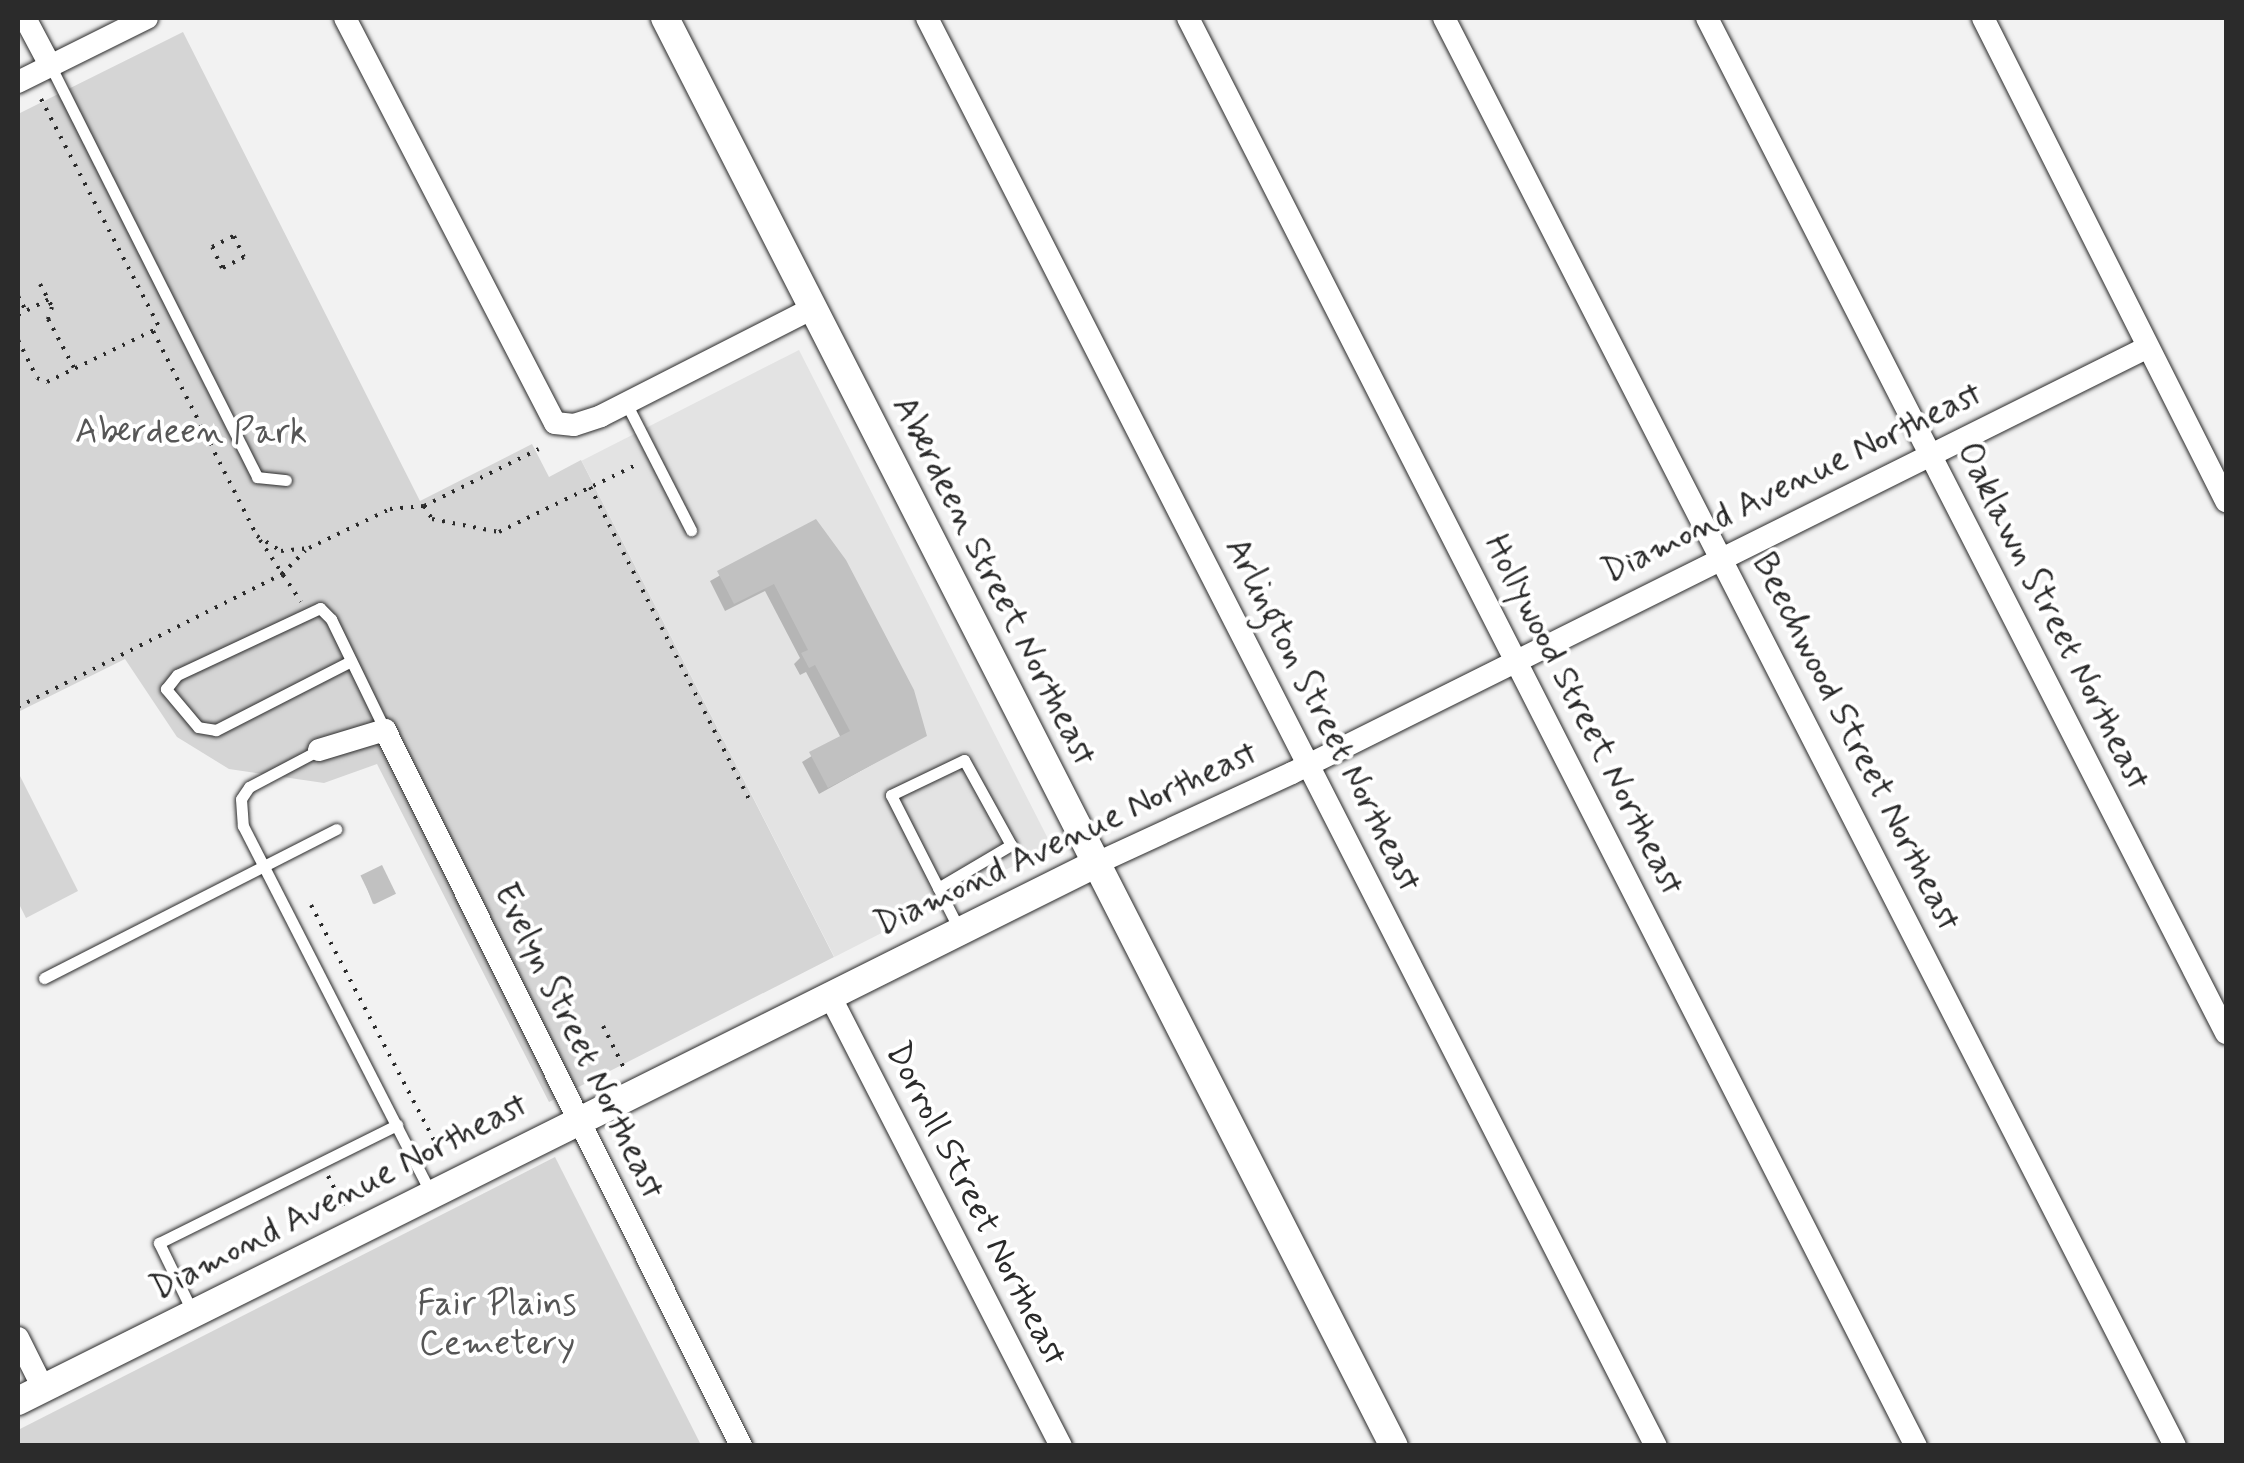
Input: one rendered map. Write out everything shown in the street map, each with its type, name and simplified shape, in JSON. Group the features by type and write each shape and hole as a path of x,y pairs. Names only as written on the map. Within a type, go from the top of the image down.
{"street":[{"path":"26,18 50,66"},
{"path":"18,82 146,18"},
{"path":"345,18 551,419 574,425 626,403 814,308"},
{"name":"Aberdeen Street Northeast","path":"665,18 1394,1446"},
{"name":"Arlington Street Northeast","path":"927,18 1656,1446"},
{"name":"Hollywood Street Northeast","path":"1188,18 1916,1446"},
{"name":"Beechwood Street Northeast","path":"1444,18 2175,1446"},
{"name":"Oaklawn Street Northeast","path":"1706,18 2226,1033"},
{"path":"1984,18 2226,501"},
{"name":"Diamond Avenue Northeast","path":"18,1401 958,929 1309,764 2148,347"},
{"path":"319,750 385,730"},
{"name":"Evelyn Street Northeast","path":"385,730 741,1446"},
{"name":"Dorroll Street Northeast","path":"829,994 1061,1446"},
{"path":"18,1338 43,1388"}],"lane":[{"path":"50,66 257,477 286,480"},
{"path":"626,403 691,530"},
{"path":"351,661 216,730 198,727 169,698 166,689 176,674 305,610 326,613 351,661 385,730"},
{"path":"319,750 260,780 242,799 242,826 431,1193"},
{"path":"938,888 1011,845 964,760 891,795 958,929"},
{"path":"44,978 336,829"},
{"path":"193,1313 159,1243 396,1125"}],"path":[{"path":"41,99 159,328"},
{"path":"234,236 244,257 234,266 222,268 212,248 221,239 234,236"},
{"path":"40,284 48,300 48,318 74,368"},
{"path":"18,296 26,311"},
{"path":"18,315 48,300"},
{"path":"18,340 36,378 47,382 176,319"},
{"path":"152,331 258,536 305,610"},
{"path":"18,706 282,574 309,548 390,509 424,506 539,449"},
{"path":"424,506 432,520 499,532 653,456"},
{"path":"590,487 749,800"},
{"path":"258,536 281,551 309,548"},
{"path":"311,905 443,1158"},
{"path":"603,1026 624,1068"},
{"path":"321,1162 344,1208"}],"shaded area":[{"path":"799,350 1052,846 834,957 582,461"}],"green space":[{"name":"Aberdeen Park","path":"183,32 420,501 532,444 549,477 581,460 834,957 549,1102 377,764 324,783 229,769 177,737 125,659 18,712 18,114"},
{"path":"18,772 78,891 26,918 18,902"},
{"name":"Fair Plains Cemetery","path":"555,1157 701,1445 18,1445 18,1430"}],"building":[{"path":"816,519 846,560 914,690 927,736 828,788 809,752 850,731 815,665 809,668 801,653 808,650 774,584 734,604 717,571"},
{"path":"382,865 396,894 374,904 360,876"}]}
